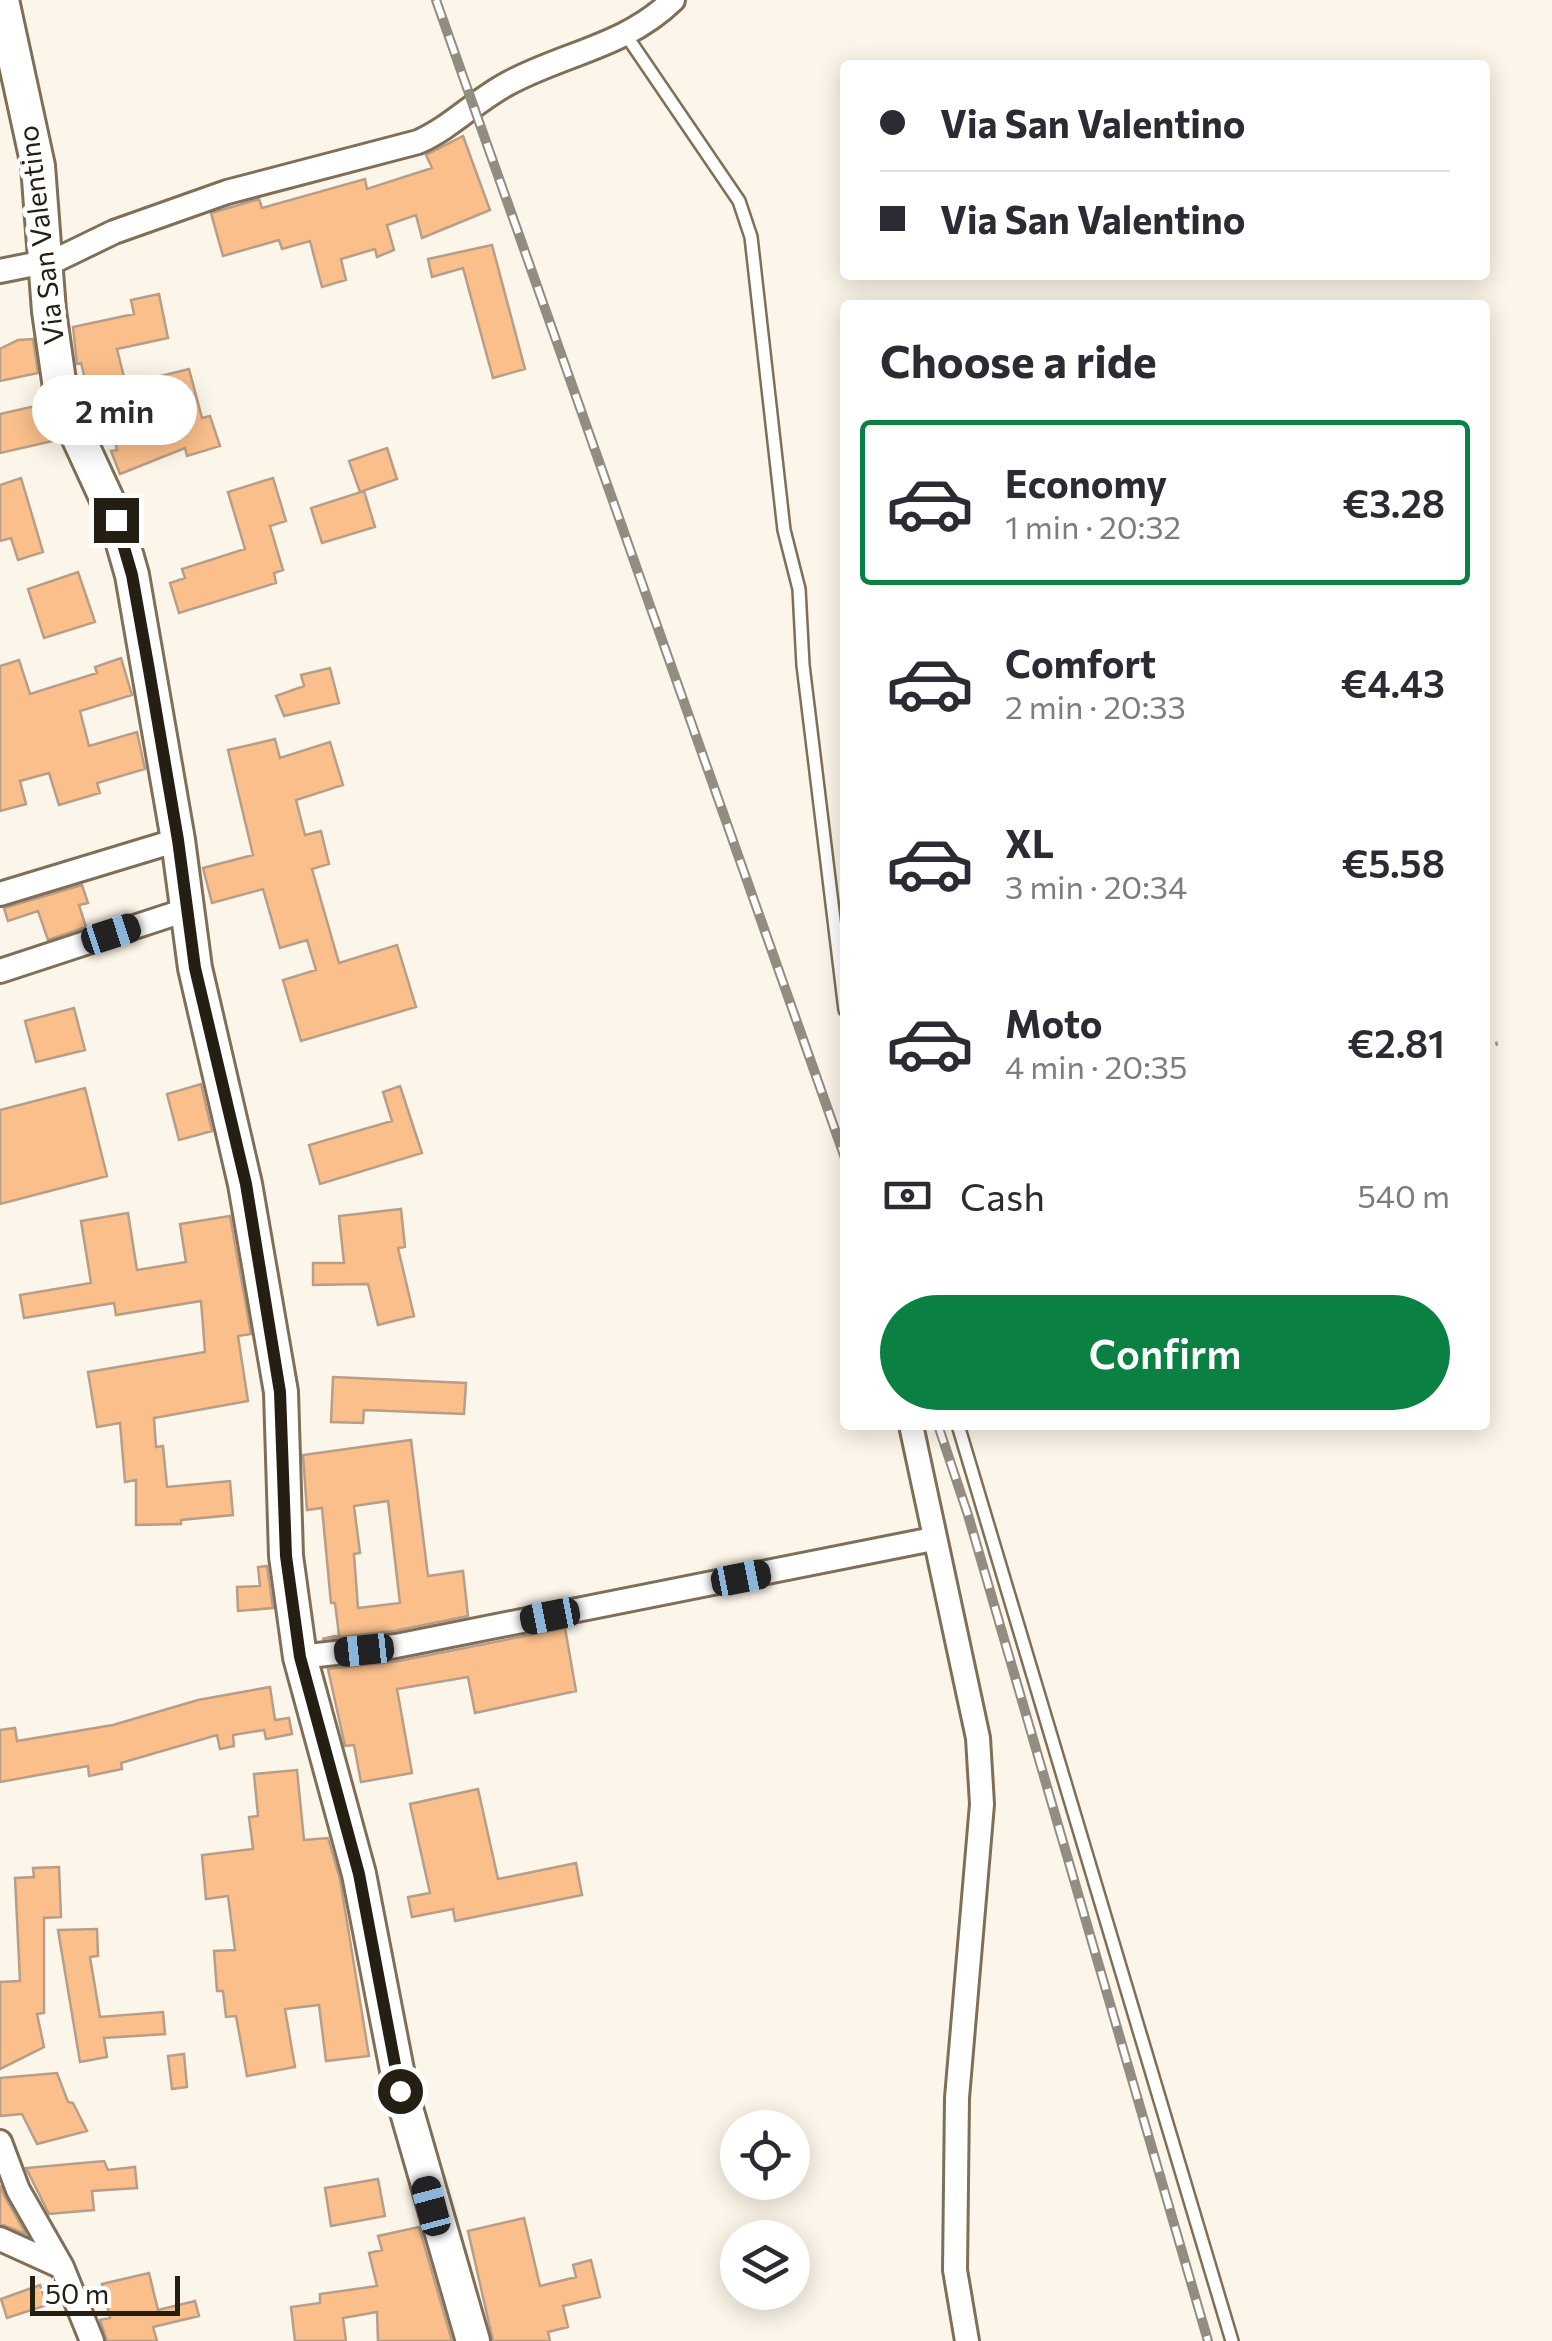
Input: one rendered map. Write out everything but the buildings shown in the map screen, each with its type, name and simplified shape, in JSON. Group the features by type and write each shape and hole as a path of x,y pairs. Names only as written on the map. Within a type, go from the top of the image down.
{"main road":[{"name":"Via San Valentino","path":"2,0 38,166 62,402 116,520 132,575 178,840 195,968 246,1184 280,1392 286,1556 300,1657 359,1874 400,2091 473,2341"}],"street":[{"path":"0,271 46,264 114,232 228,192 418,142 442,131 505,84 556,60 626,35 656,17 673,0"},
{"path":"0,894 178,840"},
{"path":"0,972 186,910"},
{"path":"912,1430 978,1738 982,1804 957,2098 955,2270 968,2341"},
{"path":"300,1657 396,1646 933,1539"},
{"path":"0,2142 18,2190 62,2267 92,2341"},
{"path":"0,2239 62,2267"}],"lane":[{"path":"626,35 739,201 751,238 784,530 798,588 802,665 840,970"},
{"path":"959,1430 1232,2341"}],"path":[{"path":"1490,1045 1500,1043"}],"railway":[{"path":"436,0 840,1144"},
{"path":"940,1430 968,1515 1208,2341"}],"route":[{"path":"116,520 132,575 178,840 195,968 246,1184 280,1392 286,1556 300,1657 359,1874 400,2091"}]}
